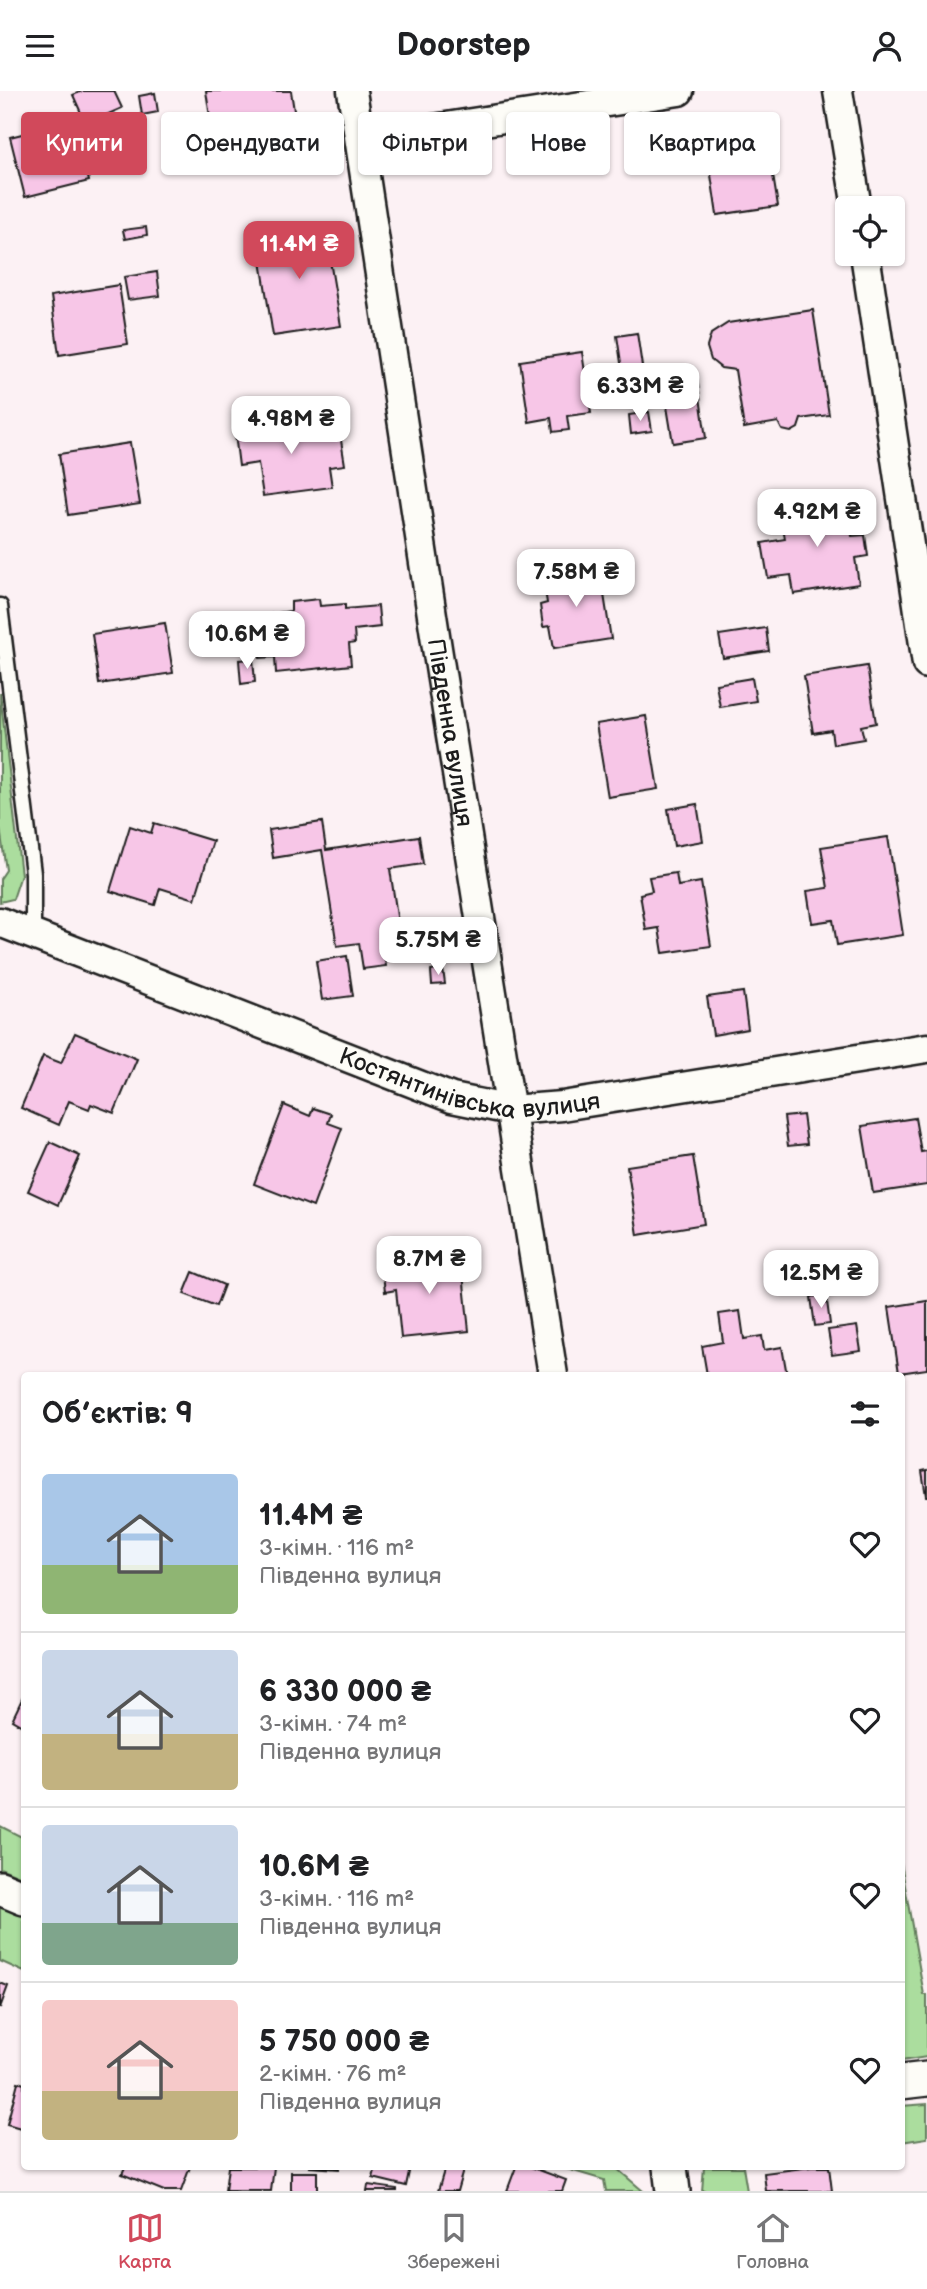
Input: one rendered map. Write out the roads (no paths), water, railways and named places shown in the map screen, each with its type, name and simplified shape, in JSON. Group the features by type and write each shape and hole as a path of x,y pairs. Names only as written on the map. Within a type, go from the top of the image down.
{"street":[{"name":"Південна вулиця","path":"352,91 358,120"},
{"path":"492,119 679,91"},
{"path":"838,91 855,196"},
{"name":"Південна вулиця","path":"367,175 437,648 553,1372"},
{"path":"867,266 927,664"},
{"name":"Костянтинівська вулиця","path":"0,922 405,1081 475,1104 511,1110 617,1098 927,1048"},
{"path":"0,1888 21,1897"},
{"path":"905,2082 927,2079"},
{"path":"670,2170 673,2191"}],"lane":[{"path":"0,606 33,873 33,935"}]}
